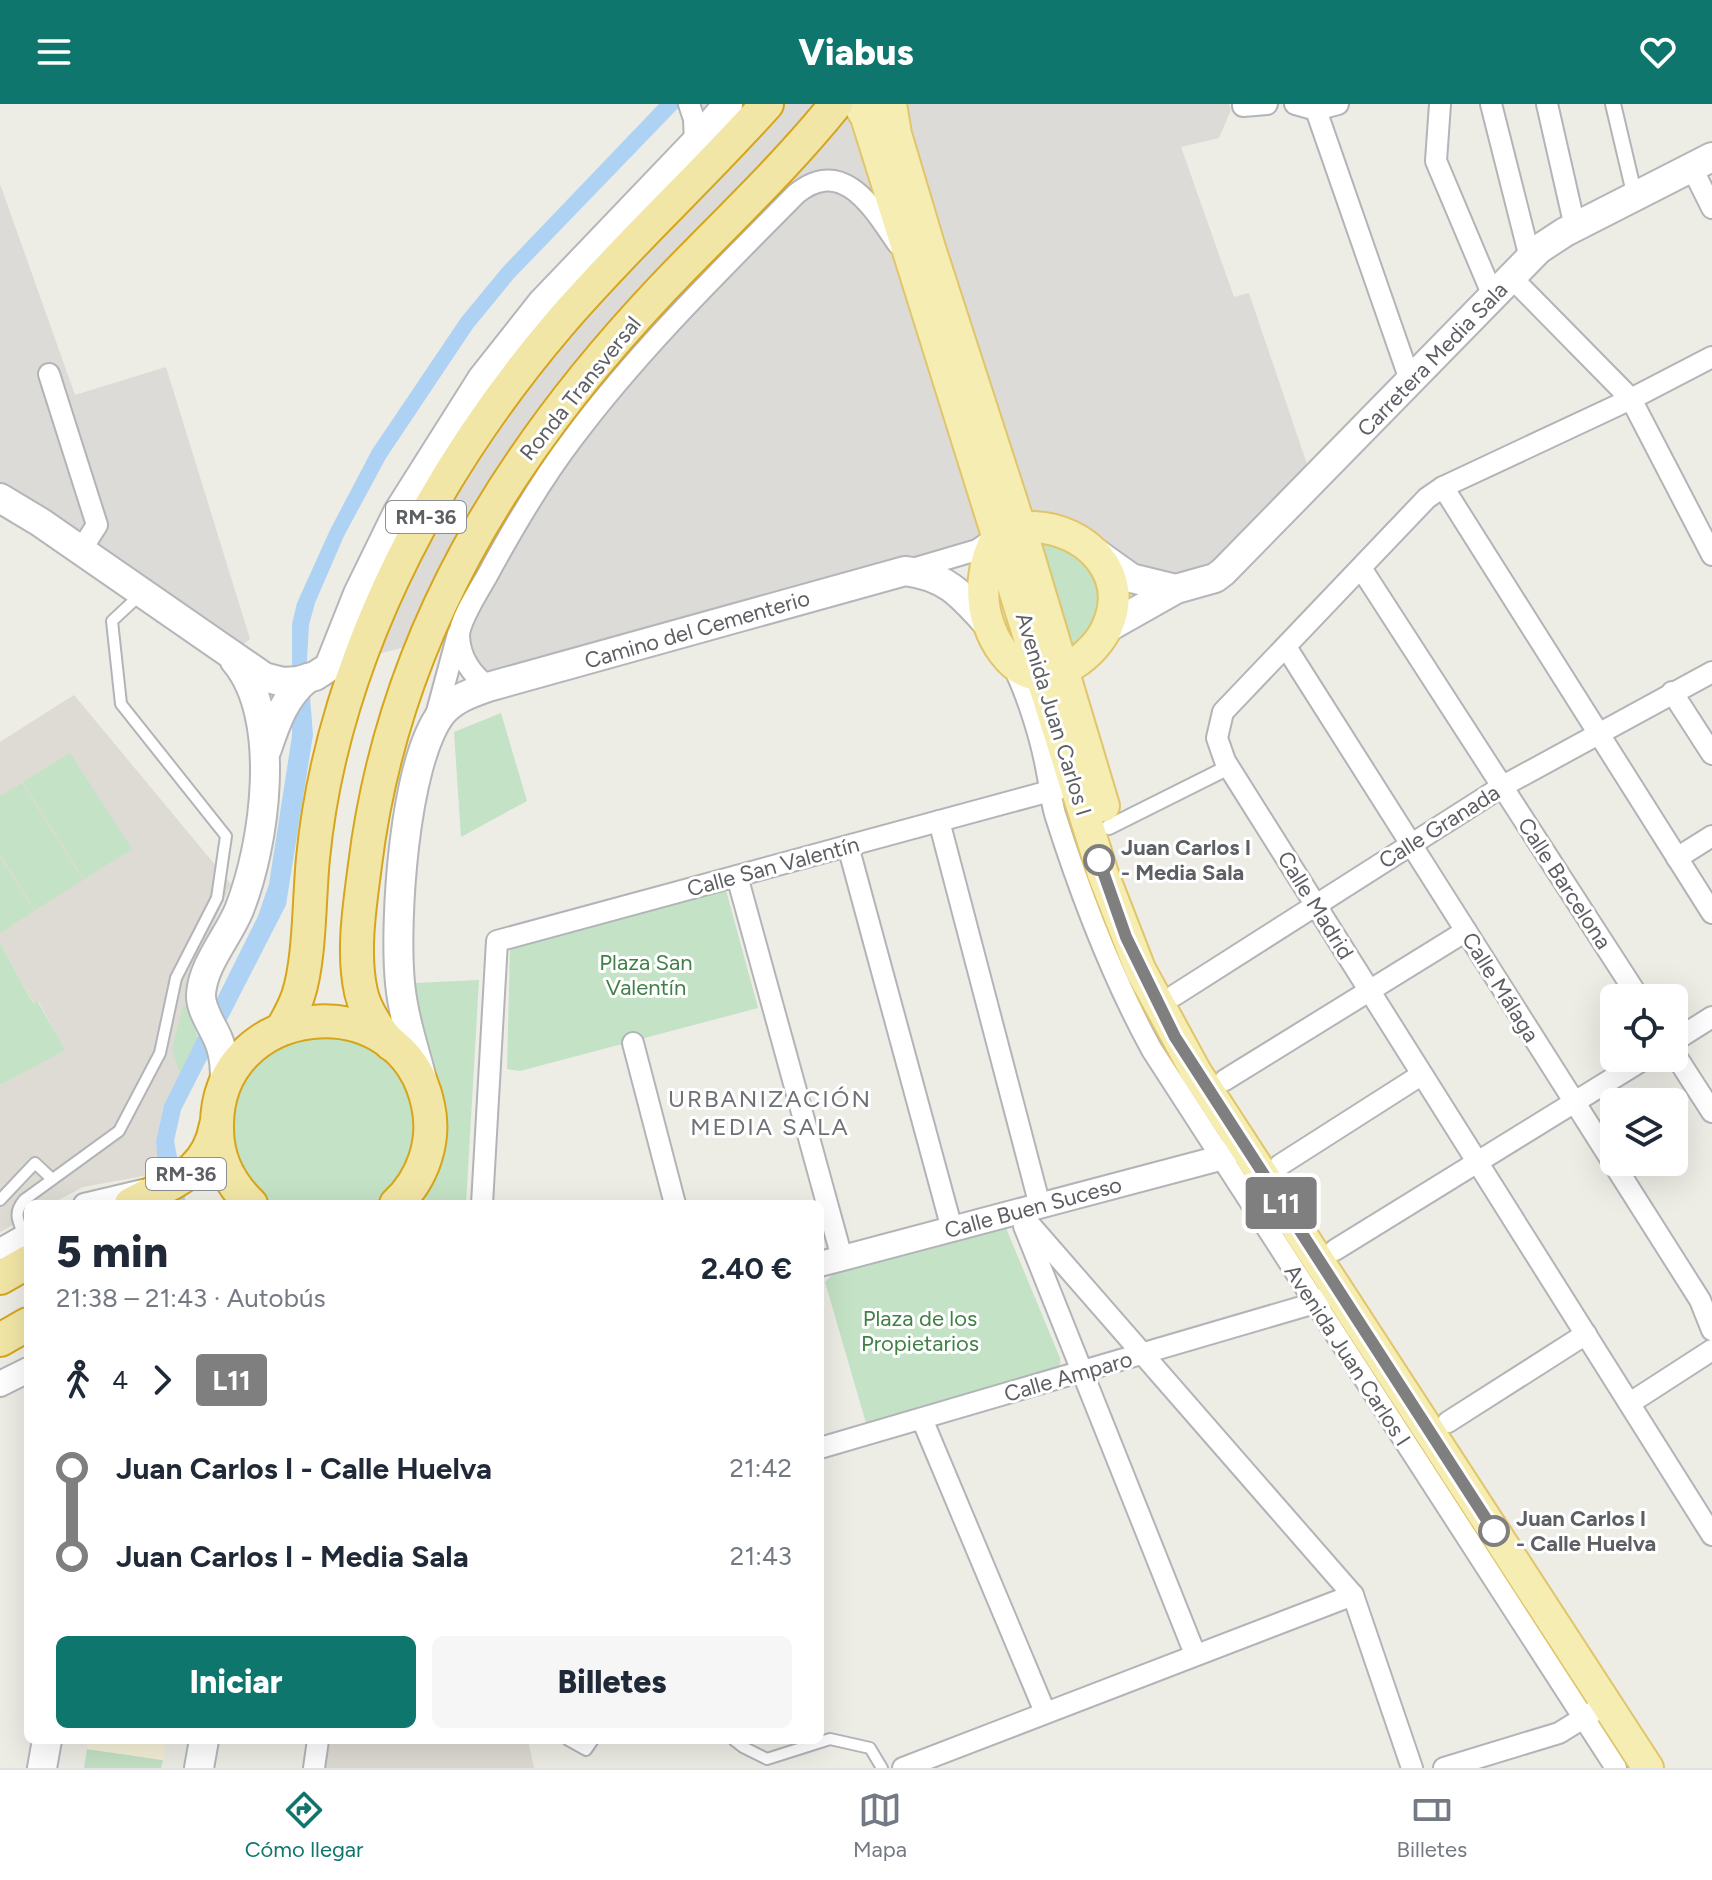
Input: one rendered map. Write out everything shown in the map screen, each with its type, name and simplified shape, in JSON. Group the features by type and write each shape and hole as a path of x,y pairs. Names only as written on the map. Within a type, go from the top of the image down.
{"highway":[{"name":"RM-36","path":"273,1033 300,987 320,813 344,707 380,609 405,554 465,452 533,355 607,272 767,104"},
{"name":"Ronda Transversal","path":"391,1044 370,1014 360,989 358,950 363,883 373,811 387,746 417,654 445,591 506,483 580,382 661,290 827,115"},
{"name":"RM-36","path":"138,1200 192,1171 205,1158 214,1139 224,1088 244,1055 273,1033 305,1021 343,1021 373,1032 391,1044 410,1063 426,1094 430,1120 426,1156 414,1183 399,1200"},
{"name":"RM-36","path":"217,1122 225,1168 247,1200"},
{"path":"0,1278 24,1248"},
{"path":"0,1340 24,1326"}],"main road":[{"path":"0,498 81,550 255,672 273,680 290,682 308,678 329,667 358,594 398,512 442,438 489,369 542,303 695,143 728,104"},
{"name":"Avenida Juan Carlos I","path":"858,104 866,117 912,264 1009,532"},
{"name":"Avenida Juan Carlos I","path":"891,104 896,134 1009,532 1053,671 1073,784 1107,885 1140,969 1231,1151 1326,1296 1439,1428 1604,1705 1633,1761"},
{"name":"Carretera Media Sala","path":"1104,634 1176,589 1215,578 1223,572 1511,277 1553,239 1702,162"},
{"path":"988,624 984,599 985,571 992,546 1009,532 1044,527 1062,531 1096,553 1105,566 1111,584 1112,608 1104,634 1091,659 1086,684 1096,723 1073,784"},
{"name":"Carretera Media Sala","path":"1096,553 1131,578 1176,589"},
{"path":"905,571 936,577 960,594 988,624 1009,659 1027,672 1053,671 1082,658 1104,634"},
{"name":"Camino del Cementerio","path":"431,731 441,714 455,701 488,687 905,571"},
{"path":"224,1088 223,1054 202,1001 203,986 239,910 255,854 261,820 264,757 257,702 250,682 230,654"},
{"path":"264,757 281,711 292,693 308,678"},
{"path":"426,1094 402,997 398,921 409,818 431,731"},
{"name":"Avenida Juan Carlos I","path":"1073,784 1109,827 1133,900 1175,995 1225,1080 1335,1250 1604,1705 1672,1768"},
{"path":"208,1017 230,1032 273,1033"},
{"path":"42,1768 46,1744"},
{"path":"199,1768 203,1744"}],"street":[{"path":"689,104 694,119 695,143"},
{"path":"1243,104 1267,104"},
{"path":"1295,104 1316,110 1338,104"},
{"path":"1440,104 1436,161 1511,277 1631,399 1707,533 1712,555"},
{"path":"1491,104 1511,277"},
{"path":"1613,104 1635,197"},
{"path":"1554,105 1575,227"},
{"path":"1316,110 1410,380"},
{"path":"1702,162 1712,208"},
{"path":"431,731 459,633 509,536 574,436 683,310 802,188 824,181 854,189 865,197 912,264"},
{"name":"Calle Madrid","path":"1712,357 1631,399 1443,487 1427,498 1223,712 1217,738 1229,767 1712,1535"},
{"path":"49,374 97,525 81,550"},
{"path":"1443,487 1712,913"},
{"name":"Camino del Cementerio","path":"905,571 977,550 1009,532"},
{"name":"Calle Barcelona","path":"1361,568 1630,984"},
{"path":"459,633 467,665 488,687"},
{"name":"Calle Málaga","path":"1286,647 1574,1102 1706,1299 1712,1330"},
{"name":"Avenida Juan Carlos I","path":"1009,659 1020,681 1047,772 1073,784"},
{"name":"Calle Granada","path":"1175,995 1503,786 1712,672"},
{"path":"1672,692 1712,754"},
{"path":"1109,827 1229,767"},
{"name":"Calle San Valentín","path":"482,1200 497,941 1073,784"},
{"path":"939,821 1029,1208 1083,1372 1195,1654"},
{"path":"1677,858 1712,836"},
{"path":"848,846 952,1229"},
{"path":"737,876 816,1200"},
{"path":"1225,1080 1466,931"},
{"path":"1688,1032 1712,1017"},
{"path":"633,1043 674,1200"},
{"path":"1335,1250 1623,1072"},
{"path":"1686,1072 1712,1112"},
{"path":"1280,1165 1421,1075"},
{"name":"Calle Buen Suceso","path":"831,1261 1231,1151"},
{"path":"101,1200 167,1184"},
{"path":"1029,1208 1145,1354 1353,1595 1412,1768"},
{"path":"824,1232 831,1261"},
{"path":"0,1249 24,1245"},
{"name":"Avenida Juan Carlos I","path":"1326,1296 1569,1696 1604,1705 1598,1741 1633,1761"},
{"name":"Calle Amparo","path":"824,1447 1145,1354 1326,1296"},
{"path":"1439,1428 1586,1334"},
{"path":"1630,1403 1712,1350"},
{"path":"0,1384 24,1372"},
{"path":"922,1419 1045,1712"},
{"path":"903,1768 1353,1595"},
{"path":"1569,1696 1578,1661"},
{"path":"1444,1768 1559,1733 1604,1705"},
{"path":"314,1768 317,1744"}],"lane":[{"path":"25,1200 119,1131 160,1053 176,978 217,898 226,836 121,704 112,621 141,593"},
{"path":"0,1200 35,1163 52,1179"},
{"path":"24,1201 17,1208 16,1217 24,1237"},
{"path":"824,1741 830,1739 870,1748 882,1768"},
{"path":"741,1744 767,1759 814,1744"}],"shaded area":[{"path":"689,104 1229,104 1231,110 1219,138 1181,147 1234,297 1249,293 1313,482 1272,525 1176,589 1072,536 488,687 458,633 329,667 695,143"},
{"path":"0,184 75,395 166,367 250,639 230,654 0,498"},
{"path":"74,695 231,884 187,985 187,1004 198,1038 164,1105 156,1141 158,1169 143,1176 83,1187 59,1200 24,1200 24,1219 0,1232 0,1085 64,1049 39,1002 34,1004 0,943 0,742"},
{"path":"322,1744 529,1744 534,1768 318,1768"}],"green space":[{"path":"1034,527 1053,528 1111,584 1073,664"},
{"path":"501,713 527,801 461,837 454,732"},
{"path":"70,753 132,849 84,879 23,782"},
{"path":"22,783 83,880 35,910 0,854 0,796"},
{"path":"0,857 34,911 0,933"},
{"name":"Plaza San Valentín","path":"726,890 758,1008 520,1071 507,1069 510,948"},
{"path":"0,943 33,1003 38,1002 65,1050 0,1085"},
{"path":"479,980 466,1200 423,1200 441,1165 448,1121 443,1091 419,1025 415,983"},
{"path":"187,1004 198,1038 180,1073 172,1050 183,1006"},
{"path":"357,1025 429,1107 397,1200 248,1200 225,1168 244,1055"},
{"name":"Plaza de los Propietarios","path":"1006,1228 1060,1358 1060,1370 866,1423 825,1282 834,1273"},
{"path":"87,1749 163,1760 161,1768 84,1768"}],"sand":[{"path":"88,1744 165,1744 163,1760 87,1749"}],"water":[{"path":"659,104 682,104 514,278 473,328 386,458 344,536 315,603 309,625 307,659 313,735 286,905 181,1110 174,1141 185,1200 166,1200 158,1169 156,1141 164,1105 258,916 269,884 292,736 292,624 297,603 330,530 372,450 461,318 503,267"}],"bus line":[{"name":"L11","path":"1099,860 1126,937 1175,1037 1494,1531"}],"place":[{"name":"Juan Carlos I - Media Sala","path":"1099,860"},
{"name":"Juan Carlos I - Calle Huelva","path":"1494,1531"}],"district":[{"name":"URBANIZACIÓN MEDIA SALA","path":"770,1113"}]}
